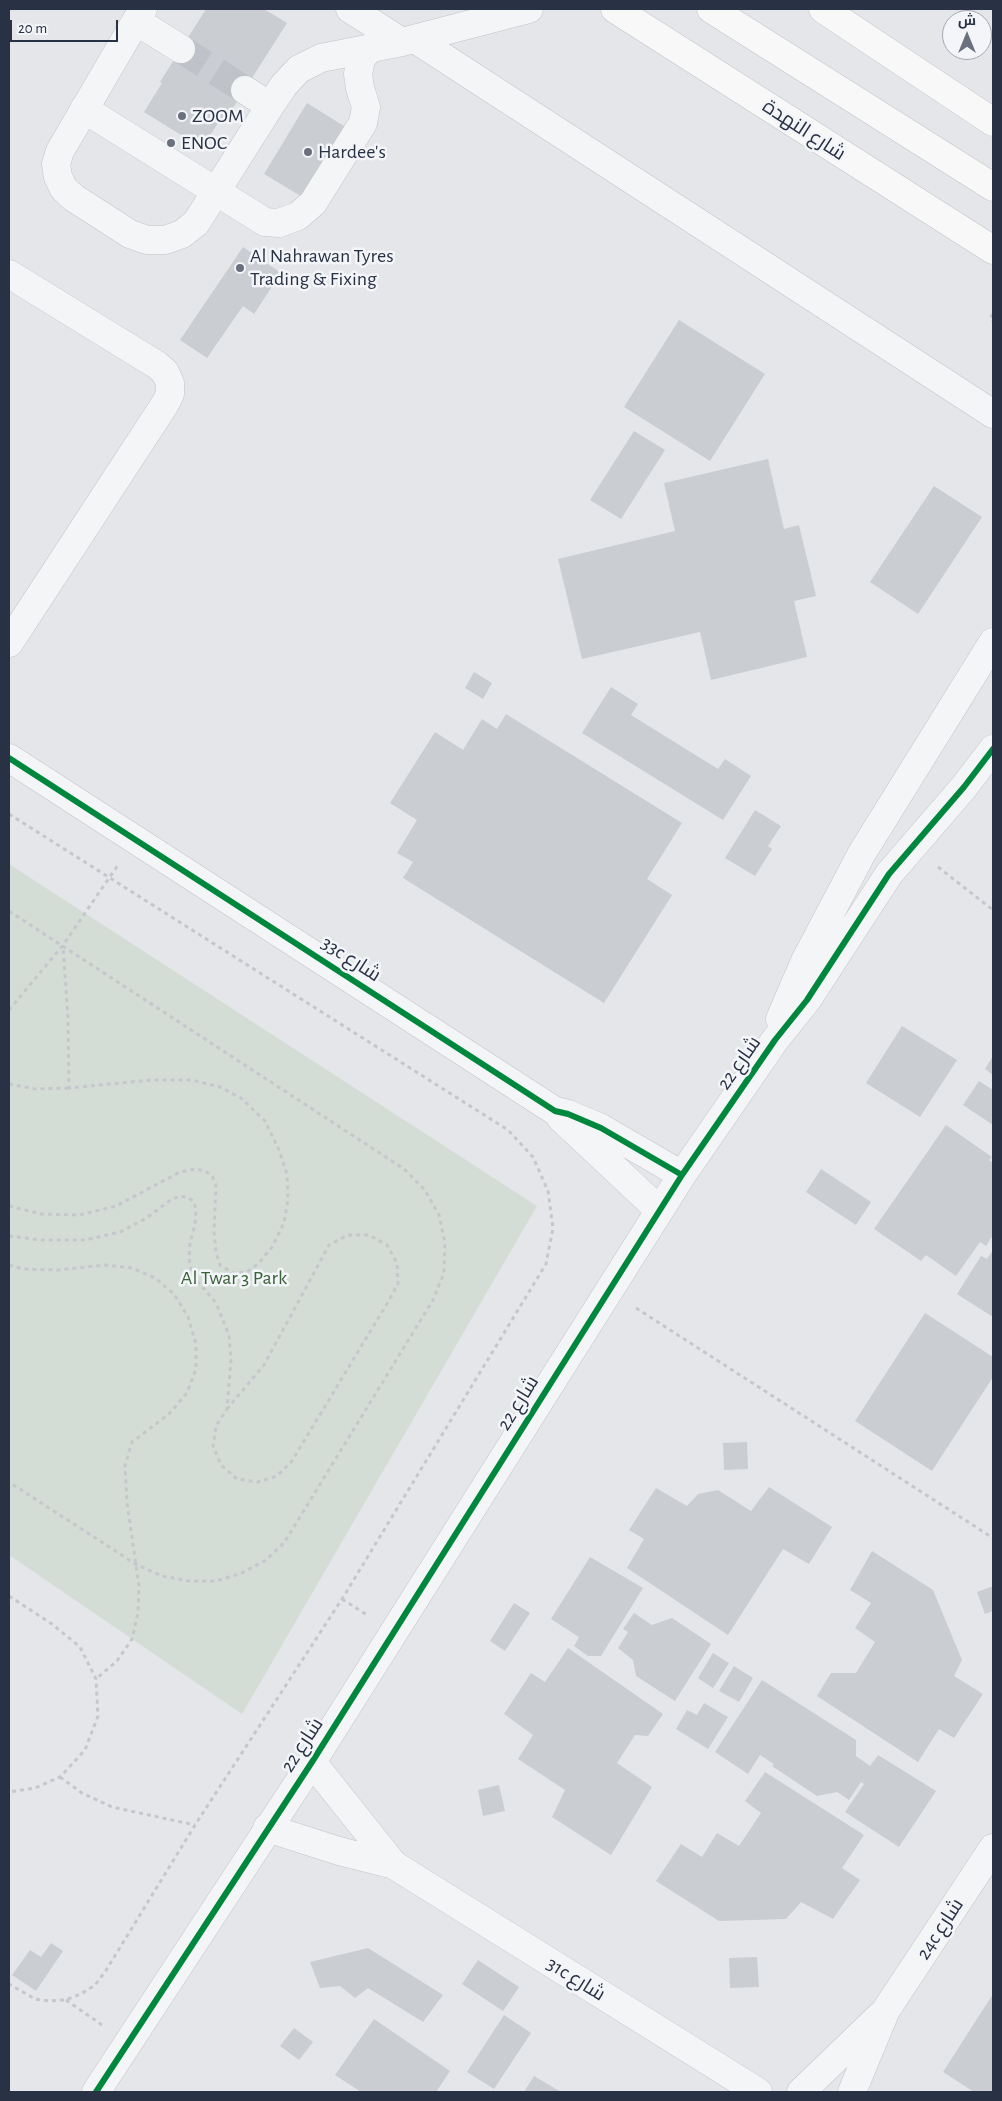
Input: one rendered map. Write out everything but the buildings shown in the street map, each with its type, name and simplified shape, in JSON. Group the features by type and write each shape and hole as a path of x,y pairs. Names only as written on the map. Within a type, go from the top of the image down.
{"main road":[{"name":"شارع النهدة","path":"615,9 993,250"},
{"path":"711,9 993,187"},
{"path":"824,9 986,114"}],"street":[{"path":"350,9 408,41 993,414"},
{"path":"181,49 139,15 60,151 56,164 58,177 64,189 74,198 130,234 147,240 165,240 182,234 196,223 270,106 284,86 299,70 321,58 408,41 529,9"},
{"path":"84,109 265,222 279,223 298,216 313,204 363,123 366,107 358,74 361,59 370,48"},
{"path":"245,90 270,106"},
{"path":"9,274 157,365 166,372 170,383 170,394 166,404 9,643"},
{"path":"775,1040 781,1016 792,990 853,868 883,815 993,642"},
{"name":"شارع 22","path":"96,2092 267,1828 312,1762 682,1175 775,1040 807,1000 889,874 964,787 993,749"},
{"name":"33c شارع","path":"9,758 555,1111 563,1121 659,1210"},
{"name":"33c شارع","path":"555,1111 568,1114 601,1128 682,1175"},
{"name":"31c شارع","path":"312,1762 394,1865"},
{"name":"31c شارع","path":"267,1828 339,1851 394,1865 758,2092"},
{"name":"24c شارع","path":"852,2092 886,2010 993,1848"},
{"name":"24c شارع","path":"801,2092 886,2010"}],"path":[{"path":"993,314 990,318 993,321"},
{"path":"9,814 108,879 508,1130 533,1158 548,1191 553,1228 546,1264 342,1599 195,1824 105,1972 95,1985 81,1994 65,2000 35,1999 9,1984"},
{"path":"9,1010 63,945 135,840"},
{"path":"915,843 939,869 993,910"},
{"path":"9,910 404,1169 425,1190 430,1198 439,1215 445,1244 444,1272 434,1300 284,1543 266,1560 242,1573 216,1581 189,1582 162,1576 137,1565 9,1482"},
{"path":"63,945 68,1019 69,1088"},
{"path":"9,1084 35,1089 69,1088 151,1080 192,1080 220,1087 241,1098 265,1121 279,1150 287,1174 288,1199 284,1223 272,1247 259,1263 248,1272 233,1272 220,1265 216,1252 214,1232 216,1185 212,1176 205,1170 195,1169 180,1172 116,1206 79,1215 41,1214 9,1206"},
{"path":"9,1236 41,1240 85,1240 120,1232 145,1219 172,1199 181,1196 189,1198 194,1202 196,1212 189,1258 192,1276 216,1303 229,1335 231,1360 228,1409 216,1426 214,1446 221,1465 237,1479 258,1482 277,1476 292,1461 398,1284 397,1263 387,1245 369,1235 348,1235 329,1245 264,1365 228,1409"},
{"path":"9,1265 23,1269 57,1270 106,1265 132,1268 155,1278 174,1294 188,1317 196,1344 196,1369 186,1394 169,1414 132,1442 125,1466 127,1503 139,1586 138,1614 132,1639 117,1662 96,1679"},
{"path":"608,1290 993,1538"},
{"path":"9,1596 52,1624 80,1647 96,1679 98,1716 85,1750 60,1776 35,1788 9,1792"},
{"path":"60,1776 82,1792 112,1807 195,1824"},
{"path":"65,2000 127,2043"}],"green space":[{"name":"Al Twar 3 Park","path":"9,864 537,1206 242,1714 9,1555"}],"tunnel":[{"path":"181,49 245,90"}],"cycle path":[{"path":"96,2092 312,1762 682,1175 775,1040 807,1000 889,874 964,787 993,749"},
{"path":"9,758 555,1111 568,1114 601,1128 682,1175"}],"place":[{"name":"ZOOM","path":"182,116"},
{"name":"ENOC","path":"171,143"},
{"name":"Hardee's","path":"308,152"},
{"name":"Al Nahrawan Tyres Trading & Fixing","path":"240,268"}]}
